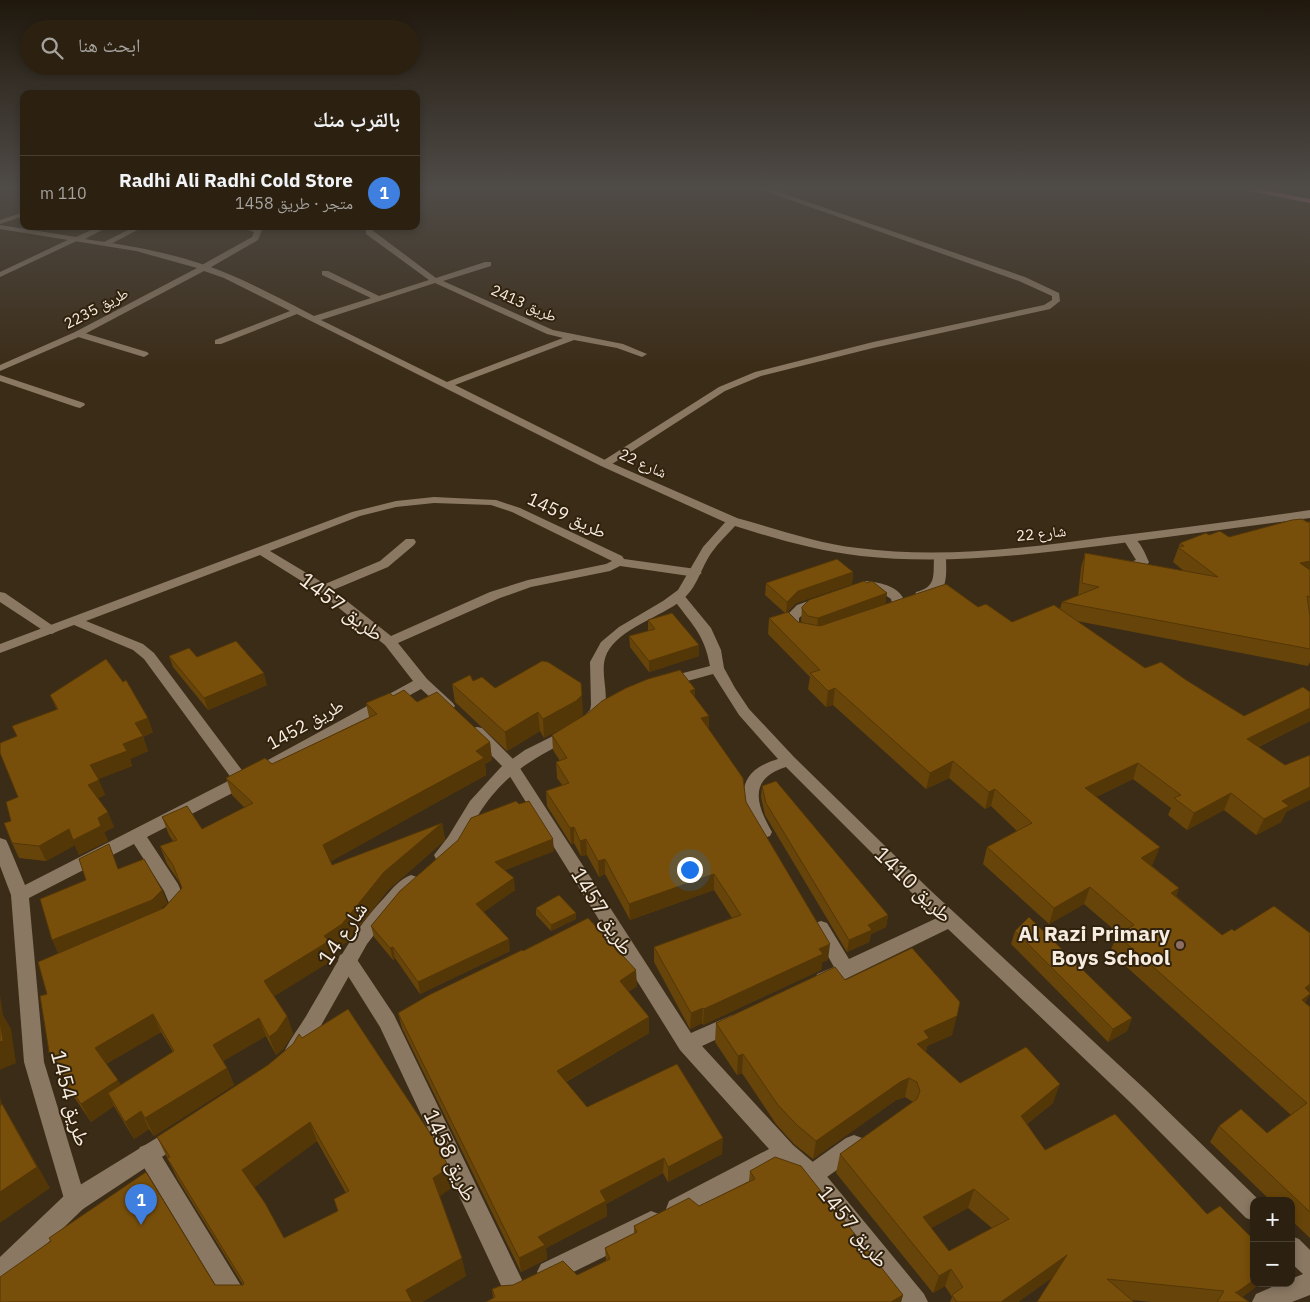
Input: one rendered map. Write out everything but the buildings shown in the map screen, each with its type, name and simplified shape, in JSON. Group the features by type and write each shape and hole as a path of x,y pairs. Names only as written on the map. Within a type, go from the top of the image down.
{"street":[{"path":"0,275 60,247"},
{"name":"شارع 22","path":"124,247 160,254 235,280 605,464 733,522 782,537 843,550 899,556 940,557 1021,552 1310,514"},
{"name":"طريق 2235","path":"0,368 78,334 240,247"},
{"path":"388,247 436,281"},
{"path":"605,464 722,389 758,374 873,345 1047,307 1056,302 1056,295 1022,279 929,247"},
{"name":"طريق 2413","path":"314,319 488,264"},
{"path":"325,273 377,298"},
{"name":"طريق 2413","path":"436,281 550,332 608,342 642,354"},
{"path":"218,342 297,311"},
{"path":"78,334 144,354"},
{"name":"طريق 2413","path":"447,385 573,337"},
{"path":"0,378 80,405"},
{"name":"طريق 1459","path":"0,649 375,508 396,504 465,500 492,502 516,510 615,556 618,562 610,567 528,584 495,595 390,642"},
{"path":"678,597 688,587 707,550 733,522"},
{"path":"1119,571 1143,562 1138,550 1129,539"},
{"path":"324,589 384,564 410,542"},
{"name":"طريق 1457","path":"262,551 324,589 390,642 422,682 511,766 687,1044 785,1152 812,1175 916,1302"},
{"path":"899,600 930,593 936,588 940,579 940,557"},
{"path":"618,562 696,573"},
{"path":"866,585 882,587 899,600 896,607 826,635 810,636 802,633 792,623 792,617 802,608 866,585"},
{"path":"0,596 52,630"},
{"name":"طريق 1410","path":"678,597 704,628 714,650 716,668 728,689 744,712 788,761 950,920 1140,1098 1250,1206"},
{"name":"شارع 14","path":"285,1061 310,1030 347,960 364,934 396,896 452,846 462,832 470,812 482,796 511,766 583,724 604,707 599,698 595,667 600,652 624,630 678,597"},
{"path":"75,621 138,647 149,656 242,781"},
{"path":"656,685 716,668"},
{"name":"طريق 1452","path":"20,895 242,781 422,682"},
{"path":"770,842 755,817 750,796 755,778 763,770 788,761"},
{"path":"137,835 176,898 178,905 164,919 155,923"},
{"name":"طريق 1454","path":"0,844 20,895 34,1062 75,1201"},
{"path":"810,910 846,970"},
{"path":"588,924 606,915"},
{"path":"810,986 950,920"},
{"name":"طريق 1458","path":"347,960 396,1017 507,1294 729,1183 785,1152"},
{"path":"27,976 46,969"},
{"path":"687,1044 749,1015"},
{"path":"0,1272 75,1201 188,1128"},
{"path":"812,1175 874,1131"},
{"path":"148,1154 238,1302"},
{"path":"1295,1251 1310,1266"},
{"path":"1264,1302 1310,1283"}],"place":[{"name":"Al Razi Primary Boys School","path":"1180,945"},
{"name":"Radhi Ali Radhi Cold Store","path":"141,1225"}]}
